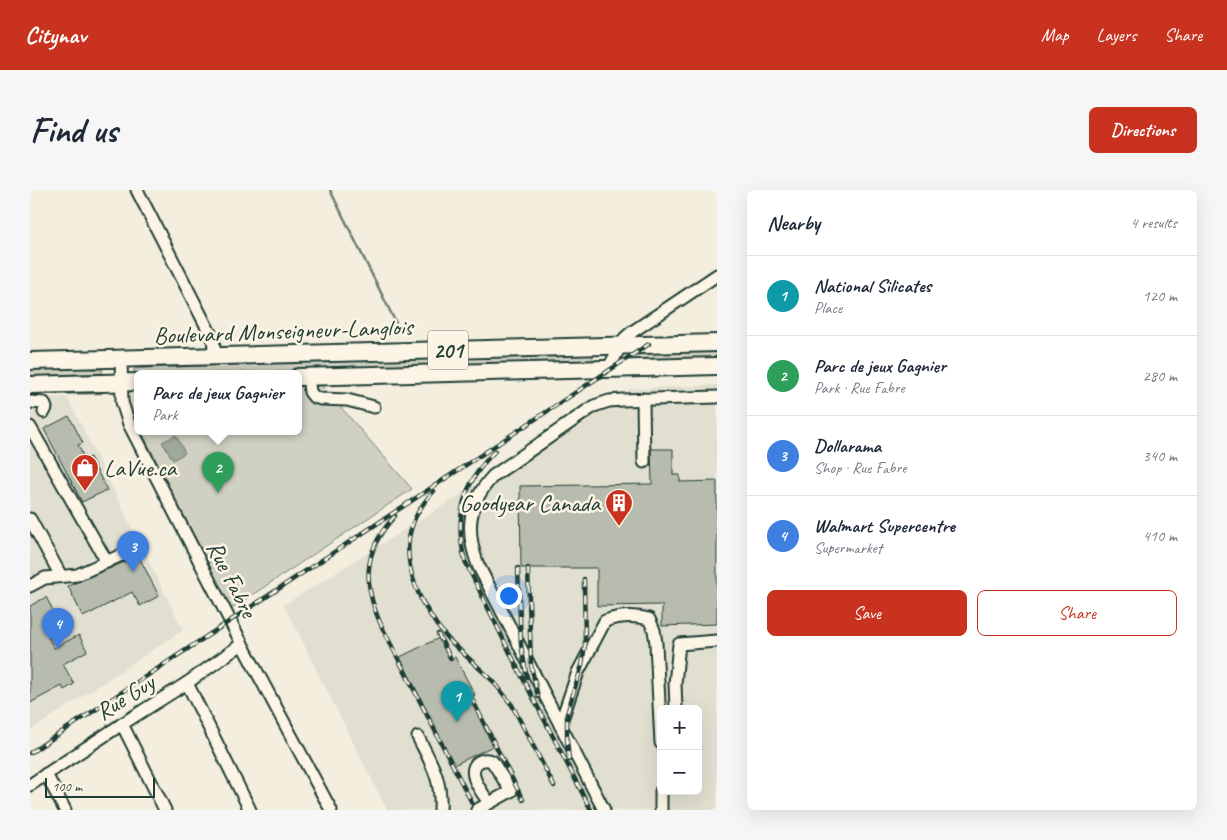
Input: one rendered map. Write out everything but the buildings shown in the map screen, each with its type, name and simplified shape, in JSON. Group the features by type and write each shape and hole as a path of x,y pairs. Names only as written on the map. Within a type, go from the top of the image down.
{"highway":[{"name":"Boulevard Monseigneur-Langlois","path":"30,361 717,343"},
{"name":"Boulevard Monseigneur-Langlois","path":"303,377 717,366"},
{"path":"30,385 134,382"}],"street":[{"path":"137,190 212,339 214,356"},
{"path":"608,369 625,338 636,328 717,275"},
{"name":"Rue Fabre","path":"121,359 122,402 134,434"},
{"path":"303,377 314,397 347,400 374,408"},
{"path":"604,810 476,557 471,532 474,504 482,489 493,476 586,411 609,402 717,397"},
{"path":"643,399 644,462"},
{"path":"30,402 44,403 46,408 44,412"},
{"path":"32,435 106,562"},
{"name":"Rue Fabre","path":"135,435 242,644 331,810"},
{"path":"30,519 61,576"},
{"path":"30,586 45,578 77,576 126,554"},
{"path":"560,725 578,672 605,621 617,617 649,619 654,630 656,642 659,705"},
{"path":"676,705 675,684 679,644 717,641"},
{"name":"Rue Guy","path":"30,785 187,683 242,644"},
{"path":"187,683 250,810"},
{"path":"122,724 165,810"},
{"path":"418,736 440,786 440,810"},
{"path":"477,810 511,791 492,761 487,759 475,765 474,778 489,803"},
{"path":"46,774 65,810"},
{"path":"661,795 661,810"},
{"path":"596,796 610,810"}],"shaded area":[{"path":"717,348 717,360 626,363 645,350"},
{"path":"594,352 591,364 302,371 134,370"},
{"path":"64,367 103,370 102,373 30,376 30,369"},
{"path":"318,381 412,489 231,609 144,435 302,435 302,384"},
{"path":"717,385 717,810 387,810 284,605 630,389"},
{"path":"67,397 183,630 30,731 30,398"},
{"path":"176,435 185,453 173,460 162,442"}],"waterway":[{"path":"330,190 399,329"},
{"path":"30,394 101,393"}],"railway":[{"path":"30,753 649,344"},
{"path":"495,451 475,476 464,502 461,515 461,530 465,561 591,810"},
{"path":"424,605 412,575 408,546 415,518 423,504 434,491"},
{"path":"395,516 384,529 371,556 369,584 376,614 472,803"},
{"path":"518,568 521,645 527,677"},
{"path":"528,568 531,665 538,697"},
{"path":"569,760 567,714 582,665 585,645 584,579"},
{"path":"421,600 448,639 493,681 512,705 554,786"},
{"path":"438,634 451,659"},
{"path":"471,697 523,800"}],"place":[{"name":"LaVue.ca","path":"85,492"},
{"name":"Parc de jeux Gagnier","path":"218,493"},
{"name":"Goodyear Canada","path":"619,527"},
{"name":"Dollarama","path":"133,572"},
{"name":"Walmart Supercentre","path":"58,649"},
{"name":"National Silicates","path":"457,722"}]}
